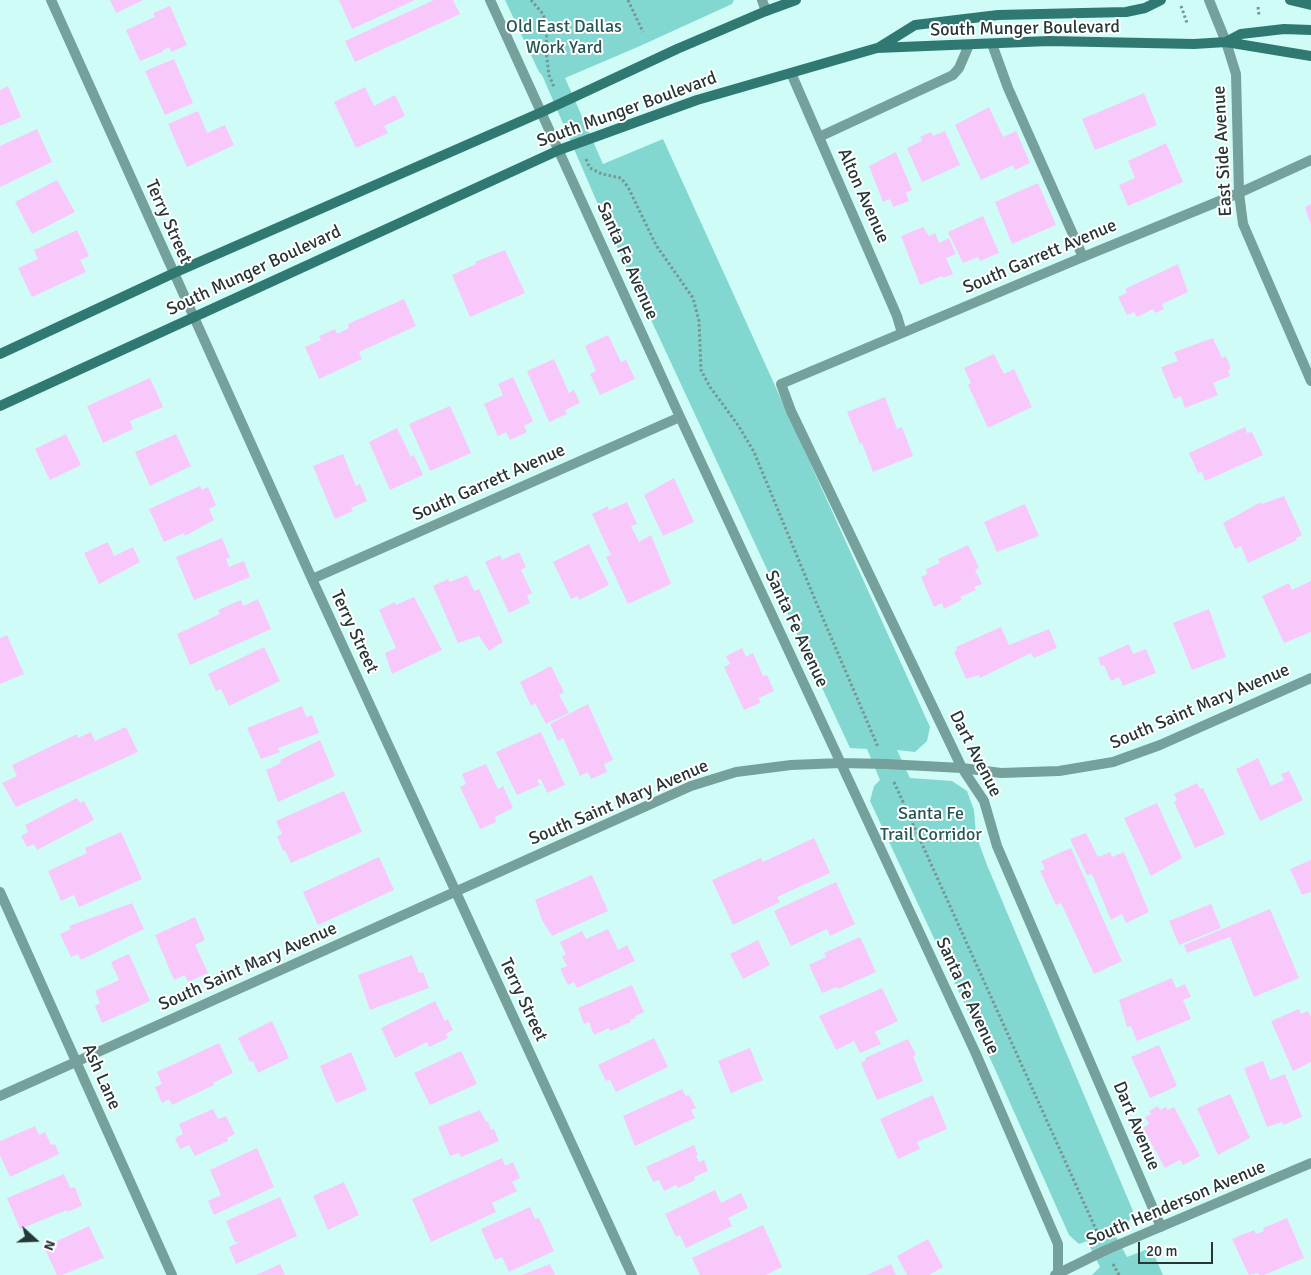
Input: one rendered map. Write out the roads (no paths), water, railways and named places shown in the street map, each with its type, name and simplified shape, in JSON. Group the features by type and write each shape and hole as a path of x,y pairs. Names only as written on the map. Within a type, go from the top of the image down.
{"main road":[{"name":"South Munger Boulevard","path":"0,354 174,273 542,112 677,49 766,10 796,0"},
{"path":"877,48 915,25 998,15 1126,12 1145,8 1161,0"},
{"path":"1290,0 1311,5"},
{"path":"1226,42 1241,34 1284,29 1311,30"},
{"name":"South Munger Boulevard","path":"0,406 559,150 697,100 877,48 1049,41 1194,44 1226,42 1311,56"}],"street":[{"name":"Terry Street","path":"51,0 312,579 632,1275"},
{"name":"Santa Fe Avenue","path":"490,0 680,417 972,1045 1058,1244 1057,1274"},
{"path":"762,0 766,10"},
{"name":"East Side Avenue","path":"1209,0 1226,42 1236,74 1239,193 1243,224 1311,380"},
{"path":"992,44 1008,88 1082,257"},
{"path":"819,137 953,75 959,68 969,45"},
{"name":"Alton Avenue","path":"791,73 898,316 902,333"},
{"name":"South Garrett Avenue","path":"781,384 1239,193 1311,160"},
{"name":"Dart Avenue","path":"781,384 791,411 962,768 984,801 997,846 1162,1227"},
{"name":"South Garrett Avenue","path":"312,579 680,417"},
{"name":"South Saint Mary Avenue","path":"0,1096 691,786 736,772 791,765 840,763 962,768 1001,772 1059,771 1112,762 1160,745 1311,678"},
{"name":"Ash Lane","path":"0,892 172,1275"},
{"name":"South Henderson Avenue","path":"1057,1274 1106,1250 1311,1164"}],"park label":[{"name":"Old East Dallas Work Yard","path":"564,37"},
{"name":"Santa Fe Trail Corridor","path":"931,824"}]}
